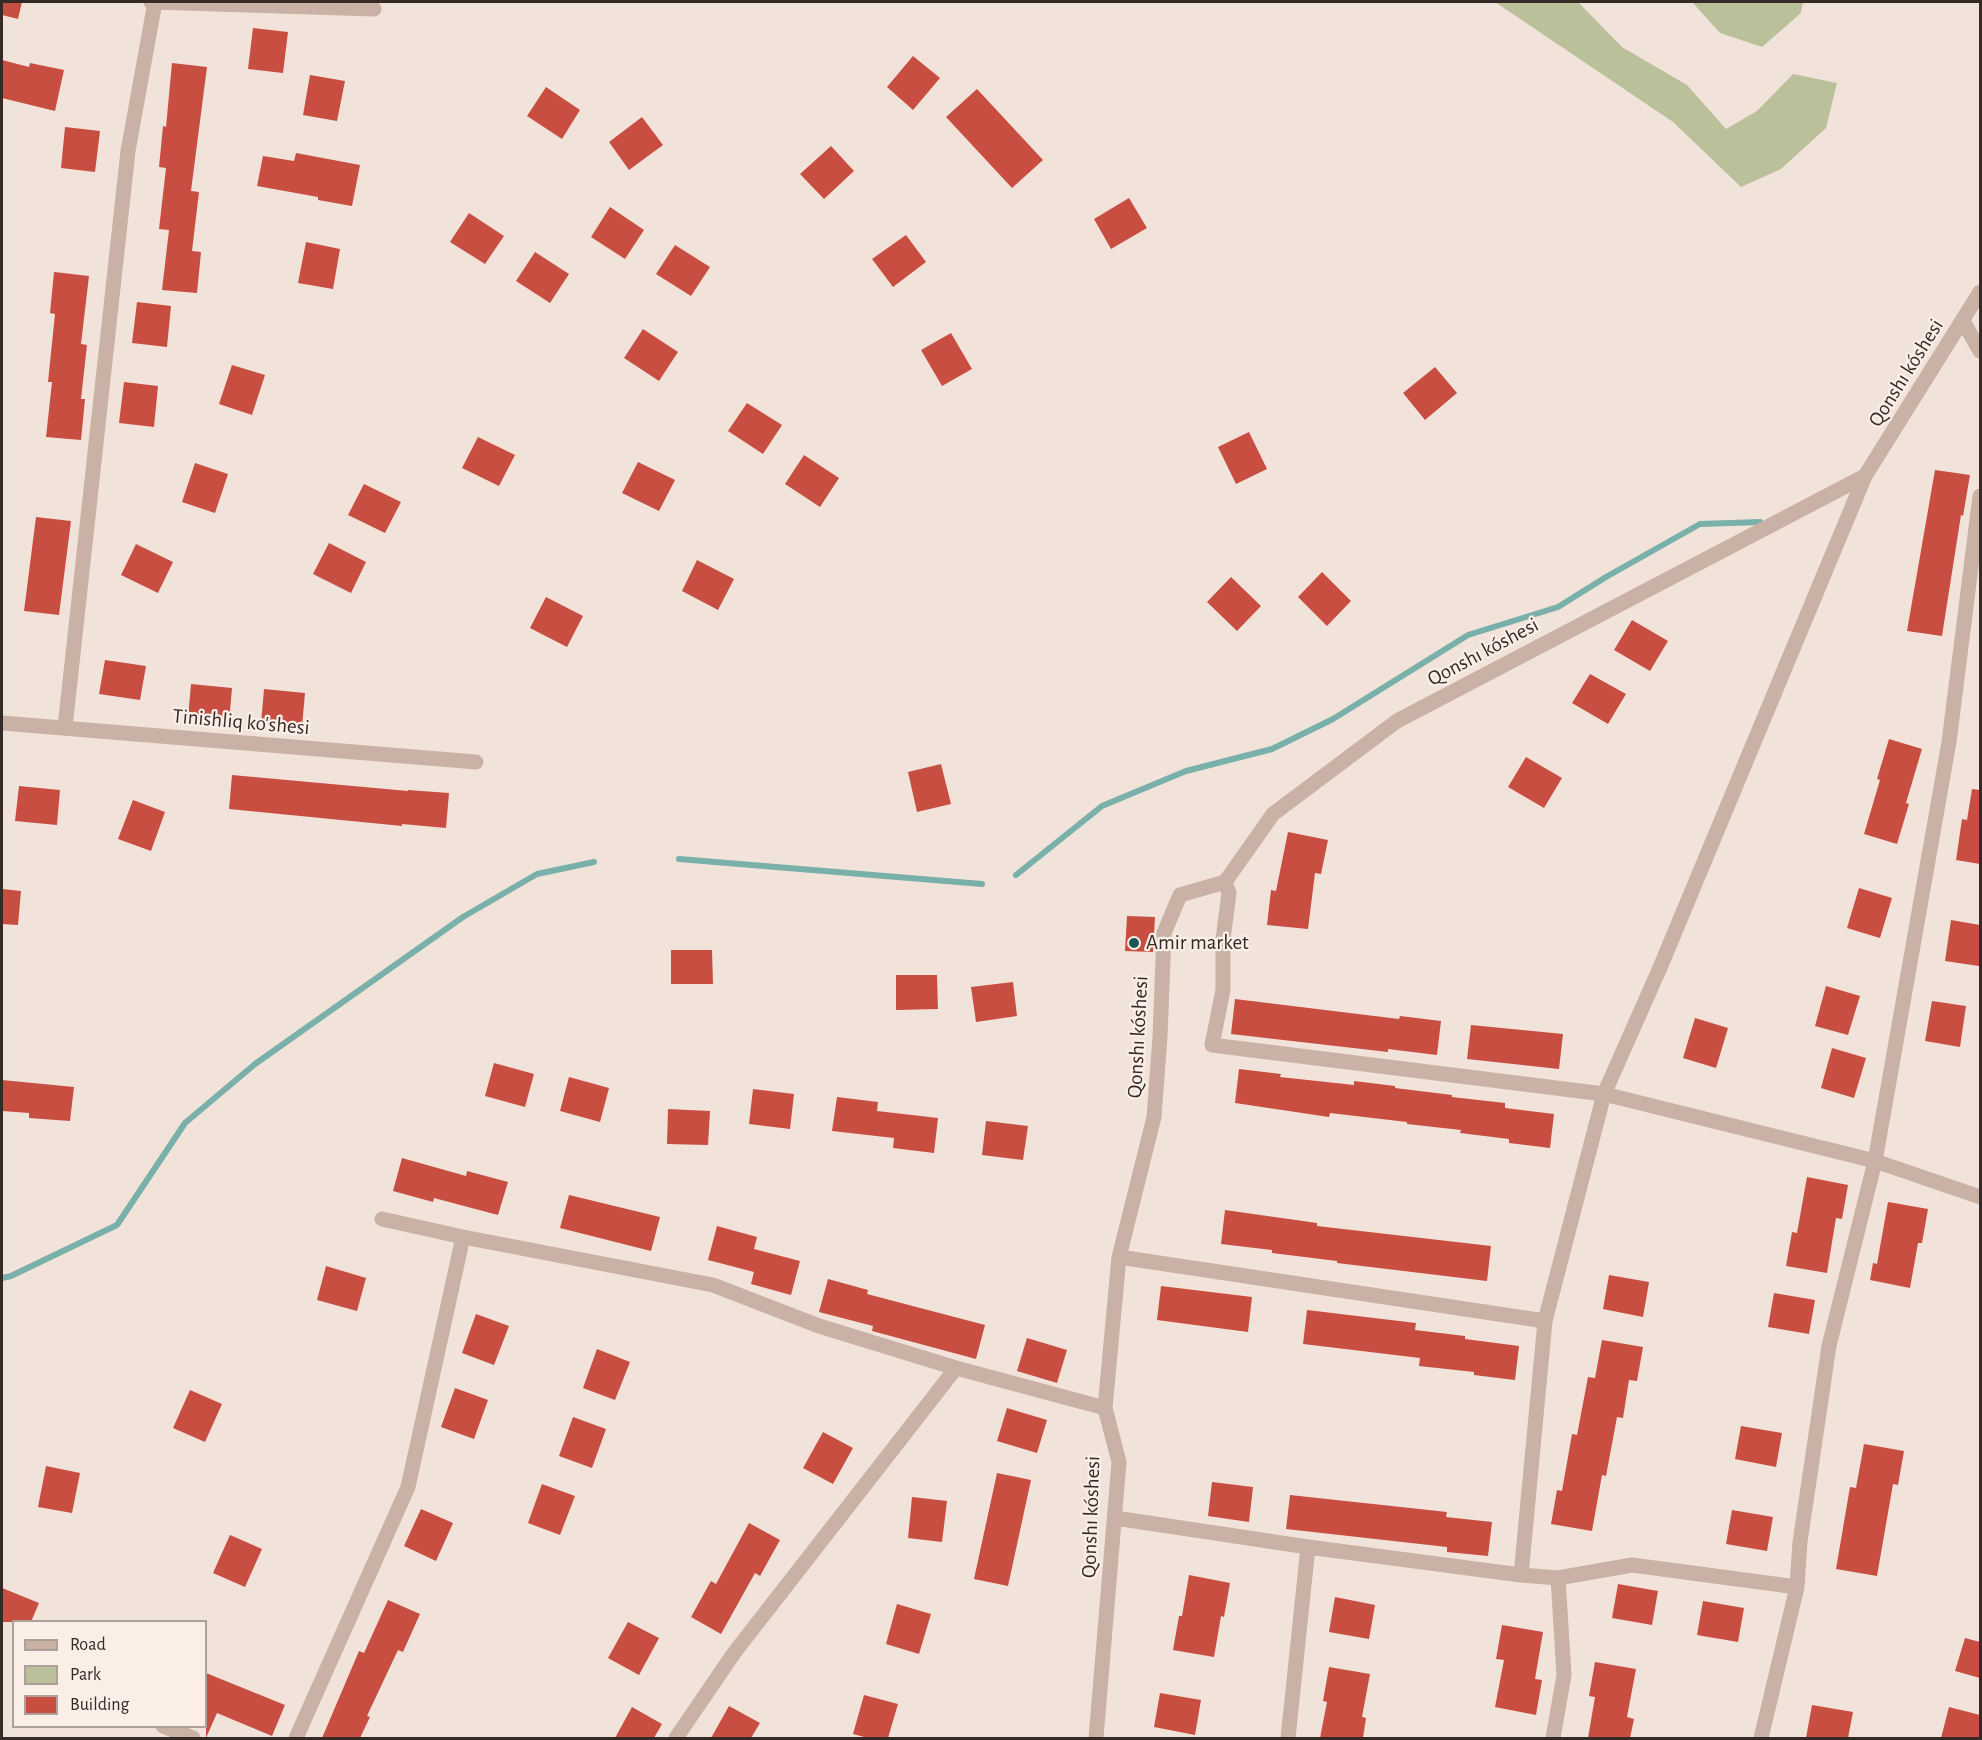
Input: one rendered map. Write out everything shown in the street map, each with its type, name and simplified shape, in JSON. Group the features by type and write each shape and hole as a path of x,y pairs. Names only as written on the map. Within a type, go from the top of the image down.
{"street":[{"path":"65,727 128,151 153,2 374,9"},
{"name":"Qonshı kóshesi","path":"1521,1575 1545,1321 1604,1094 1663,959 1865,476 1980,292"},
{"path":"1963,321 1980,351"},
{"name":"Qonshı kóshesi","path":"1096,1738 1119,1462 1105,1408 1119,1257 1154,1117 1164,933 1180,895 1225,882 1273,814 1397,721 1865,476"},
{"path":"1761,1738 1797,1587 1800,1542 1829,1346 1875,1161 1949,742 1980,496"},
{"name":"Tinishliq ko'shesi","path":"2,723 476,762"},
{"path":"1225,882 1229,893 1223,939 1223,990 1212,1045 1604,1094 1875,1161 1980,1197"},
{"path":"382,1219 713,1285 819,1326 956,1368 1105,1408"},
{"path":"296,1738 408,1487 464,1237"},
{"path":"1119,1257 1545,1321"},
{"path":"676,1738 734,1653 956,1368"},
{"path":"1116,1518 1308,1547 1521,1575 1558,1578 1632,1565 1797,1587"},
{"path":"1288,1738 1308,1547"},
{"path":"1553,1738 1564,1675 1558,1578"},
{"path":"168,1728 193,1738"}],"green space":[{"path":"1495,2 1578,2 1622,47 1687,85 1726,129 1757,111 1793,74 1837,83 1826,128 1781,169 1741,187 1673,122"},
{"path":"1692,2 1803,2 1801,13 1762,47 1720,33"}],"building":[{"path":"2,2 22,2 18,19 2,15"},
{"path":"253,28 288,32 283,73 248,69"},
{"path":"913,56 940,78 913,110 887,87"},
{"path":"2,60 29,67 30,63 64,70 55,111 2,98"},
{"path":"172,63 207,67 191,191 199,192 192,251 201,252 197,293 162,290 169,230 159,229 166,168 159,167 163,126 166,127"},
{"path":"310,75 345,81 337,121 303,115"},
{"path":"546,87 580,110 562,139 527,116"},
{"path":"977,89 1043,160 1012,188 946,117"},
{"path":"642,117 663,145 629,170 609,142"},
{"path":"65,127 100,131 95,172 61,168"},
{"path":"831,146 854,171 824,199 800,174"},
{"path":"296,153 360,165 352,206 318,200 318,197 257,186 263,156 294,161"},
{"path":"1129,198 1147,228 1111,249 1094,219"},
{"path":"610,207 644,230 625,259 591,237"},
{"path":"469,213 504,236 485,264 450,242"},
{"path":"906,235 926,262 893,287 872,259"},
{"path":"306,242 340,249 333,289 298,283"},
{"path":"675,245 710,267 691,296 656,274"},
{"path":"535,252 569,274 550,303 516,281"},
{"path":"54,272 89,276 81,344 87,345 81,399 85,399 81,440 46,437 52,382 48,382 55,314 50,313"},
{"path":"137,302 171,306 167,347 132,343"},
{"path":"643,329 678,352 659,381 624,358"},
{"path":"951,333 972,369 942,386 921,350"},
{"path":"232,365 265,375 252,415 219,404"},
{"path":"1435,367 1457,393 1425,420 1403,393"},
{"path":"124,382 158,386 154,427 119,423"},
{"path":"747,403 782,425 763,454 728,431"},
{"path":"1249,432 1267,469 1236,484 1218,447"},
{"path":"478,437 515,455 499,486 462,468"},
{"path":"804,455 839,478 820,507 785,484"},
{"path":"638,462 675,480 659,511 622,493"},
{"path":"195,463 228,474 215,513 182,502"},
{"path":"1935,470 1970,475 1963,516 1961,515 1942,636 1907,631"},
{"path":"364,484 401,502 385,533 348,515"},
{"path":"36,517 71,521 59,615 24,611"},
{"path":"329,543 366,562 351,593 313,574"},
{"path":"136,544 173,562 158,593 121,575"},
{"path":"697,560 734,579 718,610 682,591"},
{"path":"1322,572 1351,601 1327,626 1298,597"},
{"path":"1231,577 1261,606 1237,631 1207,602"},
{"path":"546,597 583,616 567,647 530,628"},
{"path":"1632,620 1668,641 1650,671 1614,650"},
{"path":"105,660 146,666 140,700 99,694"},
{"path":"1590,674 1626,694 1608,724 1572,703"},
{"path":"191,684 232,688 229,722 188,718"},
{"path":"264,689 305,693 302,727 261,723"},
{"path":"1889,739 1922,749 1897,844 1864,834"},
{"path":"1526,757 1562,778 1544,808 1508,787"},
{"path":"941,764 951,804 917,812 908,772"},
{"path":"232,775 449,793 446,828 402,824 402,826 229,809"},
{"path":"19,786 60,790 57,825 15,821"},
{"path":"1972,789 1980,790 1980,864 1956,860 1962,819 1967,820"},
{"path":"133,800 165,812 151,851 118,839"},
{"path":"1288,832 1328,840 1321,874 1315,873 1308,929 1267,925 1271,890 1276,891"},
{"path":"1859,888 1892,898 1880,938 1847,928"},
{"path":"2,889 21,891 18,925 2,924"},
{"path":"1127,916 1155,917 1153,952 1125,951"},
{"path":"1951,920 1980,925 1979,966 1945,961"},
{"path":"671,950 712,950 713,984 671,984"},
{"path":"896,975 937,975 938,1009 896,1010"},
{"path":"1013,982 1017,1016 976,1022 971,987"},
{"path":"1826,986 1860,996 1848,1035 1815,1026"},
{"path":"1235,999 1399,1019 1400,1016 1441,1021 1437,1055 1388,1049 1388,1052 1231,1034"},
{"path":"1932,1001 1966,1006 1960,1047 1925,1041"},
{"path":"1695,1018 1728,1028 1716,1068 1683,1058"},
{"path":"1471,1025 1563,1034 1559,1069 1467,1059"},
{"path":"1832,1048 1866,1058 1854,1098 1821,1088"},
{"path":"494,1063 534,1074 525,1107 485,1096"},
{"path":"1239,1069 1281,1074 1280,1077 1354,1085 1354,1081 1395,1086 1395,1088 1452,1095 1452,1097 1505,1103 1505,1108 1554,1114 1550,1148 1509,1143 1509,1139 1460,1133 1461,1130 1407,1124 1407,1122 1330,1113 1329,1117 1235,1103"},
{"path":"569,1077 609,1088 600,1122 560,1111"},
{"path":"2,1080 74,1087 70,1121 29,1118 29,1113 2,1111"},
{"path":"753,1089 794,1094 790,1129 749,1124"},
{"path":"837,1097 878,1102 877,1111 938,1118 934,1153 893,1148 894,1138 832,1131"},
{"path":"668,1109 710,1111 708,1145 667,1144"},
{"path":"986,1121 1028,1126 1023,1160 982,1155"},
{"path":"402,1158 466,1176 467,1171 508,1182 498,1215 434,1198 433,1202 393,1191"},
{"path":"1807,1177 1848,1185 1842,1219 1836,1218 1827,1273 1786,1266 1792,1232 1797,1233"},
{"path":"569,1195 660,1217 651,1251 560,1228"},
{"path":"1888,1202 1928,1209 1922,1243 1918,1243 1910,1288 1870,1280 1873,1263 1877,1264"},
{"path":"1225,1210 1317,1223 1317,1226 1491,1246 1487,1281 1337,1263 1337,1261 1272,1253 1272,1250 1221,1244"},
{"path":"717,1226 757,1237 754,1249 800,1261 791,1295 751,1284 754,1272 708,1260"},
{"path":"326,1266 366,1278 357,1311 317,1300"},
{"path":"1609,1275 1649,1282 1643,1317 1603,1309"},
{"path":"828,1279 868,1290 867,1294 985,1325 976,1359 872,1331 873,1326 819,1312"},
{"path":"1161,1286 1252,1297 1248,1332 1157,1320"},
{"path":"1774,1293 1815,1300 1809,1334 1768,1327"},
{"path":"1307,1310 1416,1323 1415,1330 1519,1346 1515,1380 1474,1375 1474,1372 1419,1366 1420,1358 1303,1344"},
{"path":"476,1314 509,1326 494,1365 462,1353"},
{"path":"1027,1338 1067,1350 1057,1383 1017,1371"},
{"path":"1602,1340 1643,1347 1637,1381 1629,1380 1623,1418 1617,1417 1606,1476 1602,1475 1592,1531 1551,1524 1557,1490 1562,1491 1572,1434 1577,1435 1588,1377 1595,1378"},
{"path":"597,1349 630,1362 615,1400 583,1388"},
{"path":"455,1388 488,1400 474,1439 441,1427"},
{"path":"190,1390 222,1404 205,1442 173,1428"},
{"path":"1007,1408 1047,1420 1037,1453 997,1441"},
{"path":"573,1417 606,1429 592,1468 559,1456"},
{"path":"1741,1426 1782,1433 1776,1467 1735,1459"},
{"path":"823,1432 853,1448 833,1484 803,1468"},
{"path":"1864,1444 1904,1451 1898,1485 1893,1484 1877,1576 1836,1569 1850,1487 1856,1488"},
{"path":"46,1466 80,1473 72,1513 38,1507"},
{"path":"997,1473 1031,1480 1008,1586 974,1579"},
{"path":"1212,1482 1253,1487 1249,1522 1208,1516"},
{"path":"542,1484 575,1496 560,1535 528,1523"},
{"path":"1290,1495 1447,1512 1446,1517 1492,1522 1488,1556 1447,1552 1447,1547 1286,1529"},
{"path":"912,1497 947,1501 942,1542 908,1538"},
{"path":"421,1509 453,1523 436,1561 404,1546"},
{"path":"1732,1510 1773,1517 1767,1551 1726,1544"},
{"path":"749,1523 780,1540 760,1576 755,1573 721,1634 691,1617 711,1581 716,1584"},
{"path":"230,1535 262,1549 245,1587 213,1573"},
{"path":"1189,1575 1230,1583 1224,1617 1221,1616 1214,1657 1173,1650"},
{"path":"1618,1584 1658,1591 1652,1625 1612,1618"},
{"path":"2,1588 39,1603 32,1620 2,1622"},
{"path":"1335,1597 1375,1605 1369,1639 1329,1632"},
{"path":"388,1600 420,1614 403,1652 398,1650 367,1716 370,1717 360,1738 322,1738 359,1651 364,1653"},
{"path":"1703,1601 1744,1608 1738,1642 1697,1635"},
{"path":"897,1604 931,1614 919,1654 886,1644"},
{"path":"628,1622 659,1638 639,1675 608,1658"},
{"path":"1502,1625 1543,1632 1535,1679 1542,1680 1536,1715 1495,1707 1504,1660 1496,1659"},
{"path":"1965,1638 1980,1642 1980,1678 1955,1671"},
{"path":"1595,1662 1636,1669 1627,1717 1634,1719 1630,1738 1588,1738 1595,1697 1589,1696"},
{"path":"1329,1667 1370,1674 1362,1717 1366,1718 1363,1738 1320,1738 1327,1702 1323,1701"},
{"path":"207,1673 285,1705 272,1736 217,1713 206,1738"},
{"path":"1160,1693 1201,1700 1195,1735 1154,1727"},
{"path":"864,1695 898,1704 888,1738 868,1738 853,1734"},
{"path":"1812,1705 1853,1712 1848,1738 1806,1738"},
{"path":"729,1706 760,1723 751,1738 711,1738"},
{"path":"632,1707 662,1724 654,1738 615,1738"},
{"path":"1949,1707 1980,1715 1980,1738 1941,1738"}],"waterway":[{"path":"1016,875 1102,806 1186,771 1272,749 1333,719 1468,635 1558,607 1700,524 1760,522"},
{"path":"679,859 982,884"},
{"path":"2,1278 11,1276 117,1225 185,1123 255,1064 463,917 537,874 594,862"}],"place":[{"name":"Amir market","path":"1134,943"}]}
